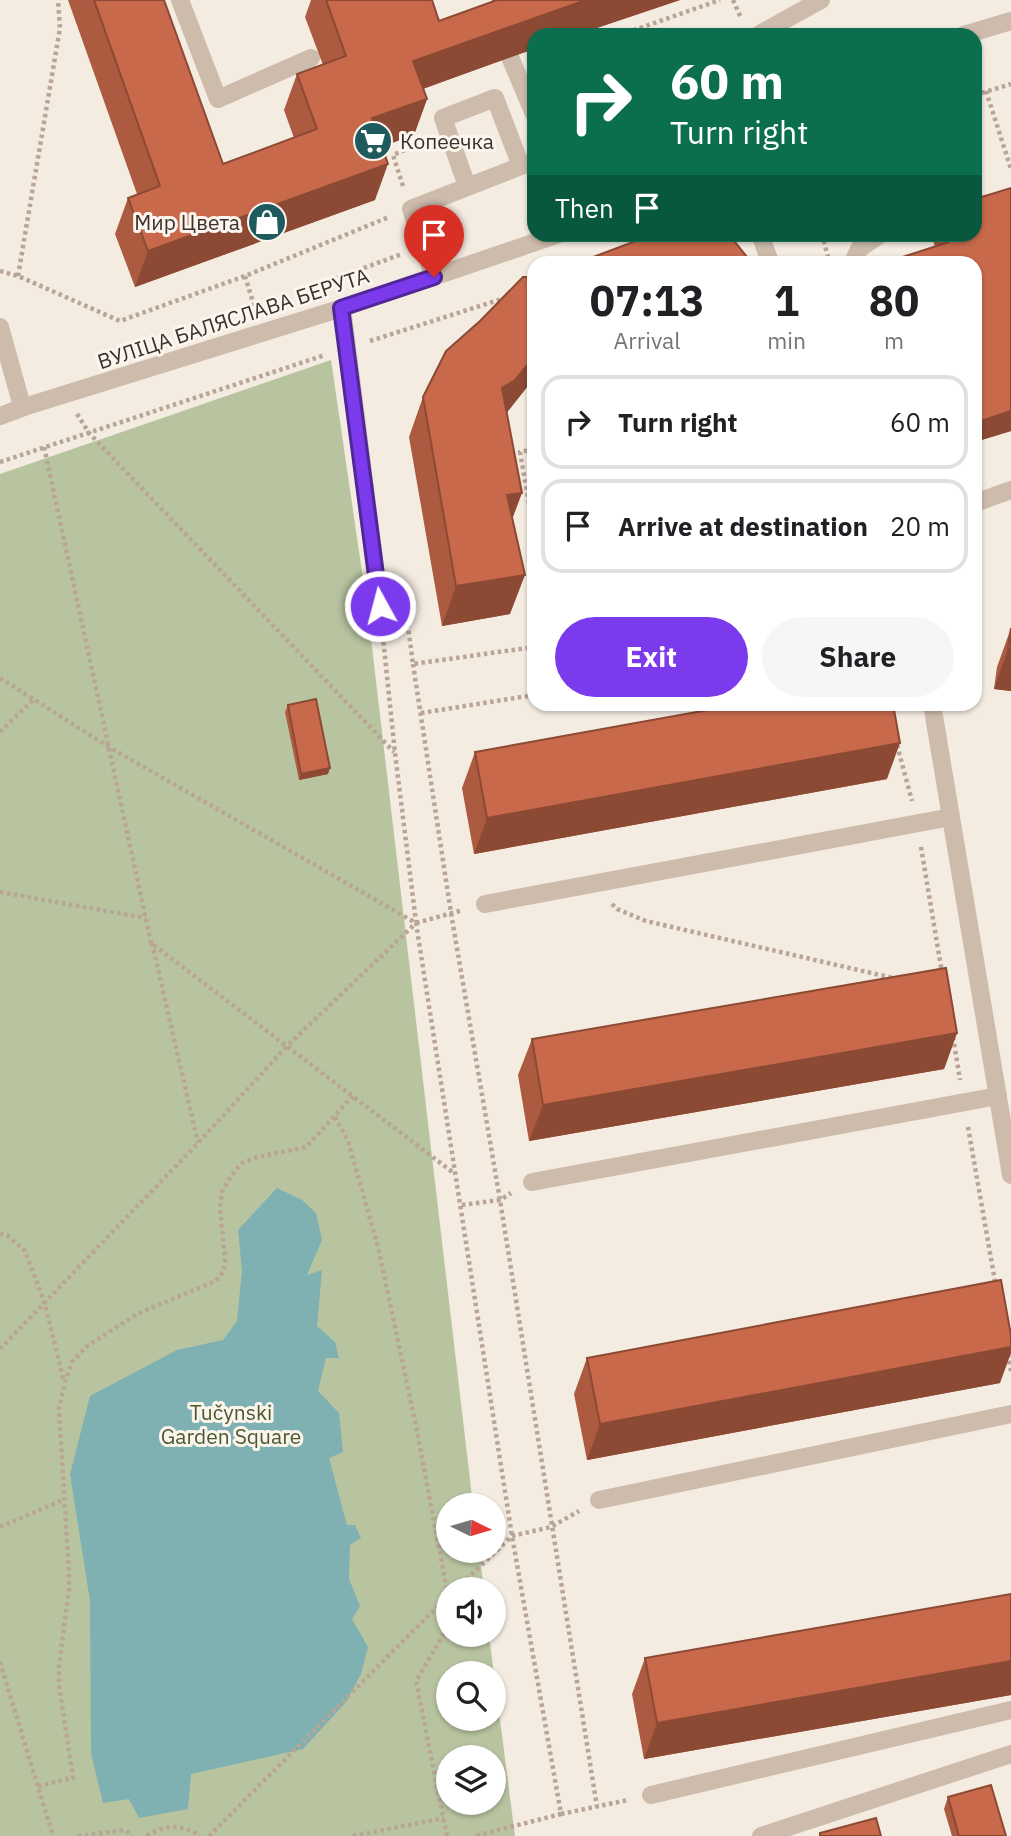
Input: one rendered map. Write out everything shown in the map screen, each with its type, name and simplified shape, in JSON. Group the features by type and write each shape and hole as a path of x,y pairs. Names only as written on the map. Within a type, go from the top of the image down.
{"street":[{"path":"180,0 218,99 311,58"},
{"path":"771,28 821,0"},
{"path":"982,30 1011,21"},
{"path":"510,57 527,97"},
{"path":"434,277 411,209 527,164 495,98 443,118 467,186"},
{"name":"ВУЛІЦА БАЛЯСЛАВА БЕРУТА","path":"0,416 341,308 536,242"},
{"path":"856,256 859,249 869,242"},
{"path":"341,308 380,606"},
{"path":"0,327 24,407"},
{"path":"982,500 1011,490"},
{"path":"933,711 1011,1175"},
{"path":"485,904 951,817"},
{"path":"532,1182 998,1096"},
{"path":"599,1500 1011,1413"},
{"path":"651,1796 1011,1710"},
{"path":"761,1836 1011,1754"}],"path":[{"path":"18,276 60,28 58,0"},
{"path":"640,28 720,0"},
{"path":"982,92 1011,83"},
{"path":"986,91 1011,169"},
{"path":"0,271 18,276 120,321 244,276 411,209 393,155"},
{"path":"244,276 255,309"},
{"path":"0,463 509,296"},
{"path":"64,395 89,432 395,753"},
{"path":"44,447 151,943 198,1143"},
{"path":"527,451 520,453 527,493"},
{"path":"561,1814 512,1536 416,923 380,606 405,612 451,913 597,1807"},
{"path":"413,664 527,648"},
{"path":"0,678 109,747 416,923"},
{"path":"421,713 527,696"},
{"path":"0,732 34,699"},
{"path":"897,744 918,824"},
{"path":"593,884 617,909 646,921 904,981"},
{"path":"0,892 146,918"},
{"path":"0,1349 288,1045 416,923 451,913"},
{"path":"151,943 456,1175"},
{"path":"38,1786 73,1779 58,1685 69,1589 59,1409 72,1362 86,1346 136,1314 216,1281 223,1270 225,1258 220,1208 222,1192 231,1176 242,1163 306,1147 352,1096"},
{"path":"335,1117 348,1141 379,1247 445,1577"},
{"path":"461,1205 499,1200"},
{"path":"0,1234 7,1235 25,1251 45,1304 65,1382"},
{"path":"0,1527 65,1499"},
{"path":"469,1577 512,1536 551,1527"},
{"path":"209,1836 436,1607"},
{"path":"436,1647 416,1681 447,1836"},
{"path":"0,1662 52,1836"},
{"path":"475,1836 561,1814 651,1796"},
{"path":"353,1836 444,1818"},
{"path":"147,1836 166,1826 182,1828 200,1836"},
{"path":"78,1836 125,1829 132,1836"}],"green space":[{"name":"Tučynski Garden Square","path":"331,360 368,613 472,1493 436,1493 436,1563 481,1563 482,1577 436,1577 436,1647 491,1647 492,1661 436,1661 436,1731 501,1731 503,1745 436,1745 436,1815 506,1815 506,1767 515,1836 0,1836 0,474"}],"water":[{"path":"277,1188 302,1200 316,1213 322,1240 307,1275 322,1270 317,1326 335,1342 339,1358 326,1358 318,1391 339,1413 343,1452 329,1458 347,1525 355,1525 361,1538 350,1545 349,1579 360,1606 352,1619 368,1647 361,1674 346,1702 303,1749 191,1774 188,1809 139,1818 129,1799 103,1803 91,1753 90,1601 70,1474 90,1396 177,1350 223,1340 237,1321 242,1271 238,1230"}],"building":[{"path":"94,0 164,0 223,164 317,129 297,74 346,56 326,0 432,0 439,21 497,0 586,0 413,61 427,99 372,118 388,164 148,251 128,198 160,186"},
{"path":"1011,188 1011,411 982,421 982,256 906,256 949,242 982,242 982,197"},
{"path":"633,242 735,242 746,256 596,256"},
{"path":"523,277 527,277 527,365 515,380 502,388 522,493 507,495 525,575 456,586 423,397 446,351"},
{"path":"1011,628 1011,650 1008,649"},
{"path":"316,699 330,768 301,774 288,705"},
{"path":"702,711 894,711 900,743 487,818 475,752"},
{"path":"946,968 957,1033 543,1105 532,1039"},
{"path":"1001,1280 1011,1347 600,1424 587,1358"},
{"path":"1011,1594 1011,1661 657,1723 645,1658"},
{"path":"991,1785 1006,1836 959,1836 948,1797"},
{"path":"876,1818 881,1836 820,1836 820,1833"}],"place":[{"name":"Копеечка","path":"373,141"},
{"name":"Мир Цвета","path":"267,222"}],"route":[{"path":"380,606 341,308 434,277"}]}
